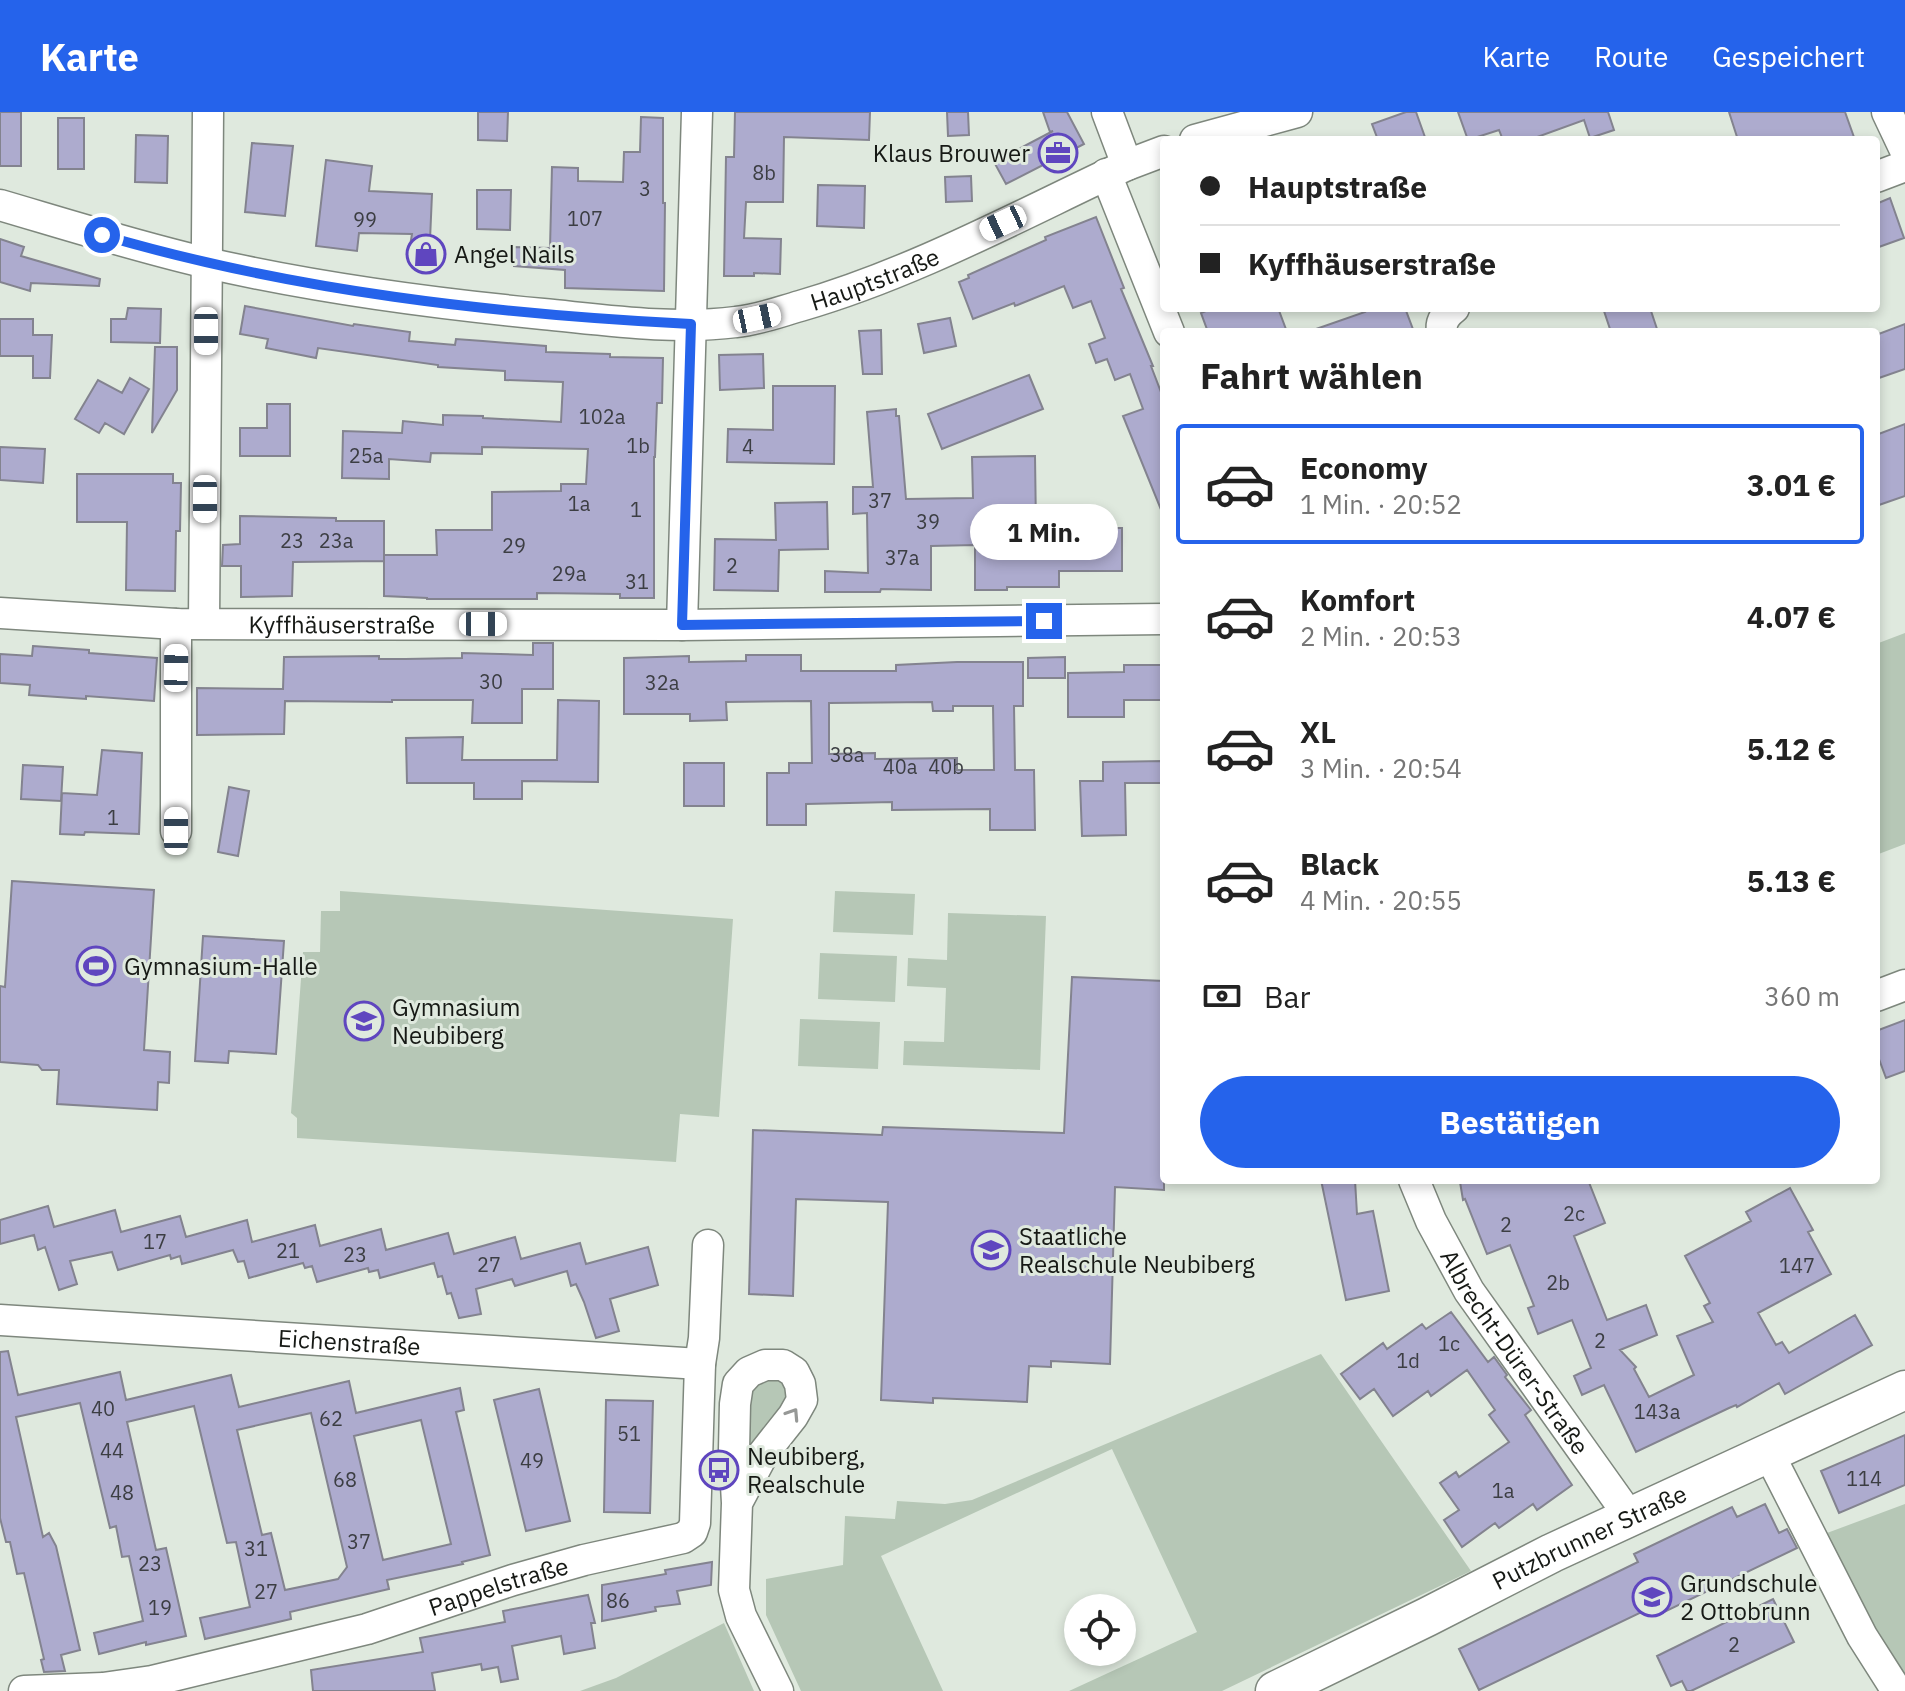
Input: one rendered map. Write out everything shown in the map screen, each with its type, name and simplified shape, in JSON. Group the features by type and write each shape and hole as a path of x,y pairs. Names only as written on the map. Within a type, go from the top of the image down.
{"main road":[{"name":"Putzbrunner Straße","path":"1275,1691 1552,1553 1905,1390"}],"street":[{"path":"176,831 190,624 206,262 208,112"},
{"path":"682,625 697,112"},
{"path":"1107,112 1116,170 1160,304"},
{"path":"1210,136 1297,112"},
{"path":"1887,112 1905,150"},
{"name":"Hauptstraße","path":"0,205 131,244 347,290 443,304 566,316 691,324 737,322 857,288 1160,153"},
{"path":"1880,175 1905,166"},
{"name":"Kyffhäuserstraße","path":"0,613 190,624 682,625 1160,619"},
{"path":"1880,994 1905,985"},
{"name":"Albrecht-Dürer-Straße","path":"1416,1184 1431,1221 1469,1291 1630,1517"},
{"name":"Pappelstraße","path":"24,1691 103,1688 152,1681 367,1629 513,1580 683,1538 692,1532 695,1523 700,1364 708,1245"},
{"name":"Eichenstraße","path":"0,1320 700,1364"},
{"path":"1768,1452 1862,1636 1897,1691"},
{"path":"737,1503 734,1590 741,1616 778,1691"}],"green space":[{"path":"1905,633 1905,844 1880,853 1880,642"},
{"path":"340,891 733,919 719,1117 680,1114 676,1162 297,1138 297,1118 291,1113 303,952 320,952 321,911 340,911"},
{"path":"835,891 915,894 913,935 833,932"},
{"path":"948,913 1046,916 1040,1070 903,1065 904,1041 944,1042 946,988 907,986 908,958 947,960"},
{"path":"820,953 897,956 895,1002 818,999"},
{"path":"800,1019 880,1022 878,1069 798,1066"},
{"path":"1321,1354 1471,1571 1222,1691 1069,1691 1123,1666 1136,1666 1136,1660 1197,1632 1112,1449 881,1556 943,1691 801,1691 766,1615 766,1579 843,1565 845,1516 895,1519 897,1501 945,1504 972,1500"},
{"path":"779,1377 788,1388 787,1403 755,1443 751,1443 748,1441 748,1398 752,1383"},
{"path":"1905,1504 1905,1678 1874,1626 1827,1533"},
{"path":"724,1623 754,1691 580,1691 616,1678"}],"building":[{"path":"0,112 21,112 21,166 0,166"},
{"path":"478,112 508,112 507,141 478,140"},
{"path":"735,112 870,112 869,140 784,137 783,202 746,202 744,238 781,239 780,274 724,276 726,157 734,157"},
{"path":"947,112 968,112 969,135 948,136"},
{"path":"1043,112 1067,112 1084,144 1006,184 994,162 1053,131 1050,132"},
{"path":"1406,112 1416,112 1425,136 1376,136 1372,124"},
{"path":"1458,112 1608,112 1614,130 1589,136 1584,120 1540,136 1501,136 1499,130 1480,136 1467,136"},
{"path":"1729,112 1845,112 1854,136 1737,136"},
{"path":"641,117 663,118 664,291 565,288 565,270 514,266 514,247 550,248 552,167 578,168 578,181 623,182 624,152 640,152"},
{"path":"58,118 84,118 84,169 58,169"},
{"path":"136,135 168,136 167,183 135,182"},
{"path":"252,143 293,146 285,216 245,212"},
{"path":"326,160 372,166 369,191 432,194 430,240 440,241 437,262 408,258 412,234 359,233 357,251 316,246"},
{"path":"971,176 972,201 946,202 945,177"},
{"path":"818,185 865,186 864,228 817,226"},
{"path":"477,190 511,190 510,230 477,229"},
{"path":"1890,198 1904,238 1880,247 1880,202"},
{"path":"1096,217 1160,390 1160,507 1123,416 1143,409 1130,374 1115,380 1107,359 1096,363 1089,344 1105,338 1091,301 1073,308 1064,286 973,319 959,282 1046,240 1045,237"},
{"path":"0,239 24,247 21,256 100,279 99,286 31,283 30,291 0,282"},
{"path":"245,306 353,326 410,332 409,341 455,345 456,339 546,346 546,352 663,358 662,403 657,403 654,457 654,598 620,598 620,594 537,593 537,599 384,596 384,555 437,555 436,530 492,530 492,492 561,491 561,484 586,484 588,449 482,447 482,454 431,453 430,462 389,459 389,479 342,478 343,431 402,433 403,421 443,425 443,415 561,422 563,382 505,380 505,371 438,367 318,348 316,358 266,348 268,339 240,334"},
{"path":"128,308 161,309 160,343 111,342 111,319 126,319"},
{"path":"1280,312 1286,328 1207,328 1201,313"},
{"path":"1365,312 1406,312 1412,328 1319,328"},
{"path":"1604,312 1651,312 1657,328 1610,328"},
{"path":"950,318 956,346 924,353 918,324"},
{"path":"0,319 33,319 33,335 52,335 50,378 33,378 33,356 0,356"},
{"path":"1905,324 1905,369 1880,378 1880,333"},
{"path":"881,330 882,374 863,374 859,331"},
{"path":"155,347 177,347 177,390 152,433"},
{"path":"763,354 764,388 720,390 719,355"},
{"path":"1029,375 1043,409 942,449 928,414"},
{"path":"130,378 149,389 124,434 105,423 99,433 75,419 98,380 122,393"},
{"path":"773,386 835,386 834,464 727,462 728,429 773,430"},
{"path":"267,404 290,404 290,456 240,456 240,428 267,428"},
{"path":"896,409 906,499 973,498 972,457 1035,456 1036,528 1122,528 1122,571 1059,571 1059,587 975,590 975,545 931,546 931,590 825,592 825,571 868,573 867,513 853,514 853,487 873,487 867,412"},
{"path":"1905,424 1905,496 1880,505 1880,433"},
{"path":"0,447 45,449 43,483 0,480"},
{"path":"77,474 173,474 173,483 181,483 175,591 126,590 127,522 77,522"},
{"path":"827,502 828,549 779,550 778,591 714,590 715,539 776,540 775,503"},
{"path":"240,516 384,521 384,561 293,562 292,596 241,597 241,566 222,566 223,545 240,544"},
{"path":"533,643 553,643 553,689 522,689 522,723 472,723 473,700 285,701 284,734 197,735 197,688 283,689 284,657 379,656 379,659 405,659 462,658 462,653 533,655"},
{"path":"33,646 157,658 154,701 29,695 30,685 0,683 0,654 32,656"},
{"path":"746,655 801,655 801,671 896,671 896,665 1023,662 1023,706 1014,706 1015,770 1034,770 1035,830 990,830 990,809 892,810 892,802 806,804 806,825 767,825 767,773 789,773 789,763 812,763 811,701 726,702 727,720 690,721 690,714 624,714 624,658 689,656 689,662 746,661","holes":["932,702 933,711 953,711 953,706 993,706 994,770 957,770 957,758 875,759 875,753 829,754 829,703"]},
{"path":"1065,657 1065,678 1028,678 1028,658"},
{"path":"1124,665 1160,665 1160,700 1124,700 1124,717 1068,717 1068,673 1124,672"},
{"path":"558,700 599,701 598,782 522,781 522,799 474,799 474,783 407,783 406,738 463,737 462,760 557,760"},
{"path":"102,750 142,753 139,834 60,834 62,793 97,795"},
{"path":"1160,761 1160,783 1125,783 1126,835 1082,836 1080,781 1103,781 1103,762"},
{"path":"684,763 724,763 724,806 684,806"},
{"path":"23,765 63,767 61,801 21,799"},
{"path":"229,787 249,791 238,856 218,852"},
{"name":"Gymnasium-Halle","path":"12,881 154,890 144,1050 170,1052 169,1083 158,1082 157,1110 57,1104 59,1070 0,1062 0,986 5,987"},
{"path":"203,936 284,941 276,1054 229,1051 228,1063 195,1061"},
{"path":"1072,977 1160,981 1160,1184 1164,1184 1164,1190 1115,1187 1110,1364 1051,1361 1051,1367 1029,1366 1027,1402 933,1398 933,1403 881,1400 888,1202 796,1199 793,1296 749,1294 753,1130 882,1135 883,1127 1064,1133"},
{"path":"1905,1020 1905,1071 1886,1078 1880,1062 1880,1029"},
{"path":"1322,1184 1355,1184 1357,1214 1373,1211 1389,1291 1346,1300"},
{"path":"1460,1184 1590,1184 1605,1223 1574,1236 1607,1320 1646,1305 1657,1335 1620,1350 1636,1367 1634,1369 1649,1397 1694,1375 1677,1336 1713,1322 1704,1306 1710,1303 1685,1256 1751,1221 1746,1212 1790,1188 1813,1230 1808,1232 1831,1274 1758,1313 1776,1345 1782,1342 1789,1353 1855,1315 1872,1345 1785,1394 1779,1383 1737,1407 1636,1452 1604,1385 1582,1395 1574,1376 1591,1368 1572,1320 1538,1334 1528,1308 1534,1306 1510,1245 1487,1254 1463,1200"},
{"path":"48,1206 54,1227 115,1210 121,1232 180,1216 186,1237 247,1220 252,1242 315,1225 320,1246 381,1229 386,1250 448,1233 454,1254 515,1237 521,1259 580,1243 586,1264 648,1247 658,1285 610,1299 619,1331 596,1338 584,1302 576,1284 571,1286 567,1271 515,1286 512,1279 476,1289 481,1314 459,1318 451,1293 447,1294 434,1263 380,1278 378,1270 369,1272 368,1268 317,1282 312,1266 305,1268 303,1263 249,1278 244,1261 238,1262 233,1250 182,1264 180,1256 171,1259 170,1255 118,1270 112,1252 70,1261 77,1284 59,1290 45,1247 38,1250 34,1235 0,1244 0,1220"},
{"path":"1451,1312 1488,1362 1494,1357 1507,1375 1505,1377 1531,1410 1525,1415 1572,1485 1537,1510 1533,1504 1499,1528 1495,1523 1462,1547 1444,1520 1459,1510 1440,1483 1456,1472 1459,1477 1509,1442 1489,1415 1495,1410 1467,1370 1431,1396 1428,1391 1393,1416 1374,1389 1360,1399 1341,1374 1383,1343 1387,1349 1422,1324 1426,1329"},
{"path":"8,1351 18,1395 120,1372 126,1400 231,1375 239,1407 349,1381 356,1413 460,1388 464,1410 456,1412 490,1555 387,1580 389,1589 290,1612 291,1619 205,1639 200,1618 250,1607 236,1542 227,1543 194,1406 127,1422 156,1550 166,1548 186,1636 99,1654 94,1633 143,1621 129,1556 122,1557 116,1526 110,1528 80,1403 16,1417 43,1537 49,1533 56,1546 80,1650 61,1655 65,1671 44,1672 41,1660 44,1659 24,1573 17,1574 10,1542 6,1542 0,1518 0,1352","holes":["311,1413 347,1567 338,1579 285,1590 271,1533 262,1535 237,1430","421,1420 451,1544 383,1560 354,1436"]},
{"path":"539,1389 570,1521 526,1531 494,1400"},
{"path":"606,1400 653,1401 650,1513 604,1512"},
{"path":"1905,1435 1905,1485 1839,1513 1821,1471"},
{"path":"1765,1504 1779,1533 1787,1529 1797,1548 1658,1615 1654,1606 1479,1690 1459,1649 1638,1562 1634,1554 1732,1507 1737,1517"},
{"path":"712,1562 711,1585 677,1591 680,1604 602,1621 602,1585"},
{"path":"588,1595 595,1623 591,1623 595,1648 564,1654 561,1636 512,1646 518,1679 501,1682 498,1667 482,1670 481,1664 432,1673 435,1691 313,1691 311,1670 423,1652 420,1638 505,1622 503,1611"},
{"path":"1773,1599 1794,1642 1691,1691 1687,1691 1682,1681 1671,1686 1657,1656"}],"place":[{"name":"Klaus Brouwer","path":"1058,153"},
{"name":"Angel Nails","path":"426,254"},
{"name":"Gymnasium-Halle","path":"96,966"},
{"name":"Gymnasium Neubiberg","path":"364,1021"},
{"name":"Staatliche Realschule Neubiberg","path":"991,1250"},
{"name":"Neubiberg, Realschule","path":"719,1470"},
{"name":"Grundschule 2 Ottobrunn","path":"1652,1597"}],"route":[{"path":"102,235 206,262 362,292 491,309 691,324 682,625 1044,621"}]}
